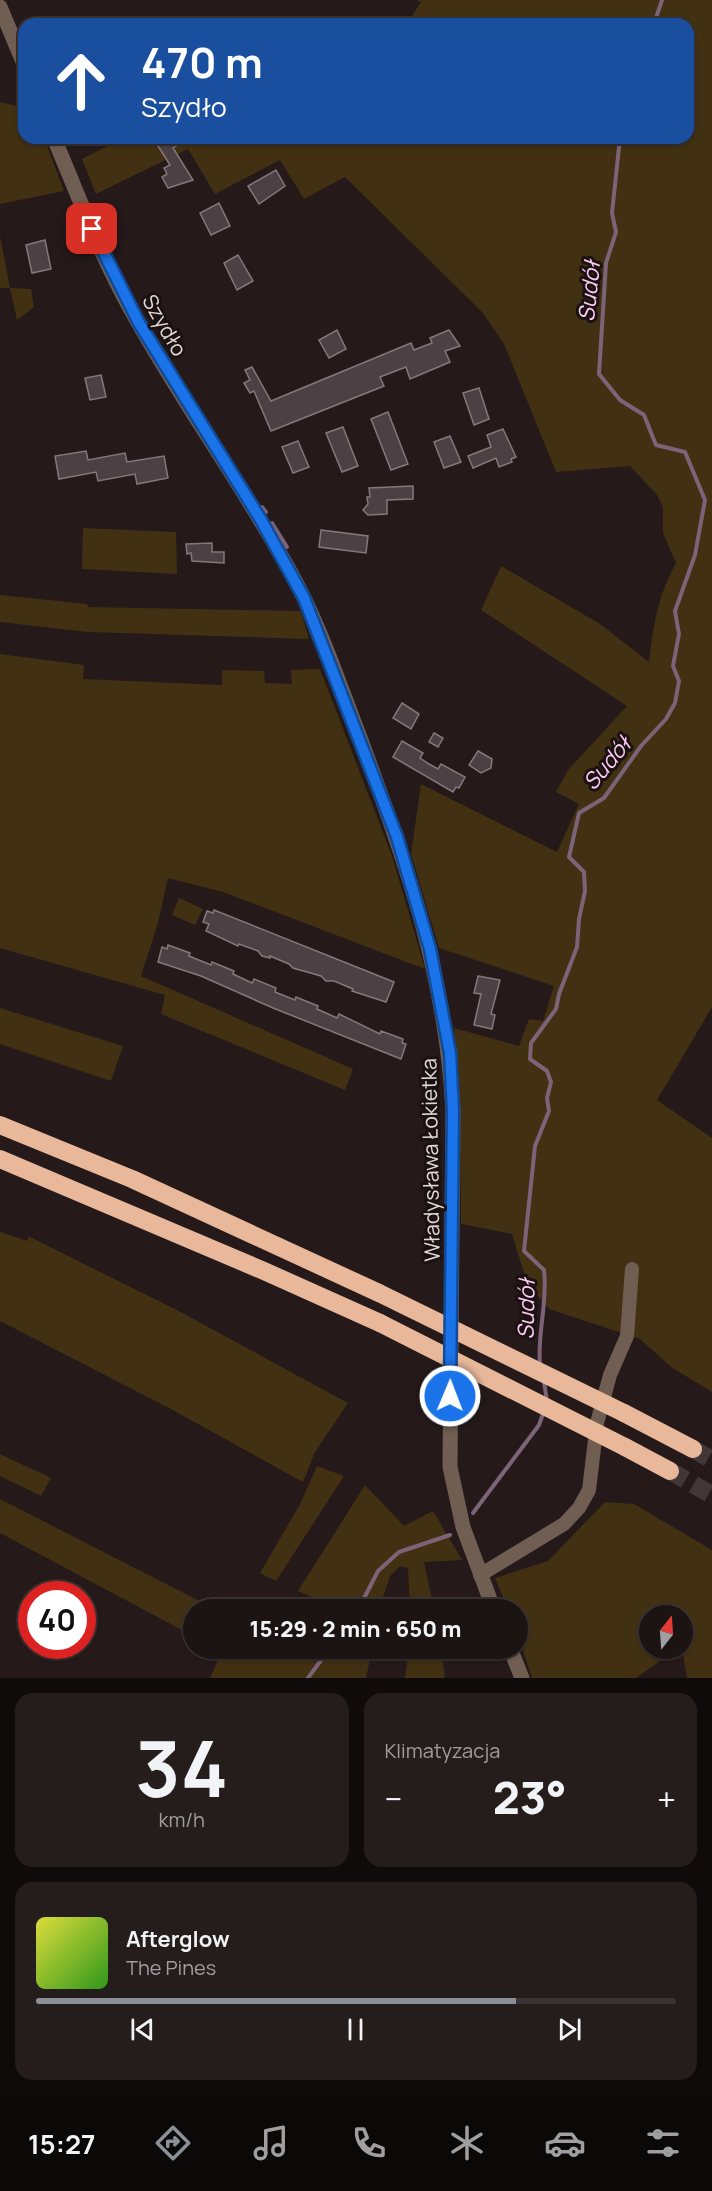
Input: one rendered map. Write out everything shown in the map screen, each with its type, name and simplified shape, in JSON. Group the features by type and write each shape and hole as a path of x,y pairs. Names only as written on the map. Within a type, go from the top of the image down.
{"highway":[{"path":"0,1125 132,1179 379,1293 693,1449"},
{"path":"0,1159 233,1257 380,1323 670,1471"}],"street":[{"path":"0,7 18,50"},
{"name":"Szydło","path":"57,144 92,229 129,306 262,523"},
{"name":"Władysława Łokietka","path":"262,523 304,598 350,711 397,837 437,975 450,1053 453,1110 450,1467 454,1496 490,1599"},
{"path":"480,1575 564,1524 579,1508 589,1490 597,1423 610,1375 627,1336 632,1269"},
{"path":"514,1659 522,1678"}],"shaded area":[{"path":"417,0 712,0 712,1007 657,1100 712,1138 712,1392 671,1367 640,1339 549,1309 527,1283 512,1234 461,1224 459,1084 454,1028 519,1046 529,1019 543,1021 554,986 439,948 411,854 421,784 557,852 579,804 556,792 568,770 627,706 481,610 501,566 600,624 649,662 657,611 676,563 663,533 663,507 657,495 630,466 556,472 504,344 483,313 345,177 304,199 280,160 215,194 188,149 96,194 82,159 111,144 694,144 694,18 411,18 421,2"},
{"path":"0,102 18,106 18,144 46,144 64,191 0,204"},
{"path":"0,236 10,288 0,288"},
{"path":"10,288 31,289 34,307 17,320"},
{"path":"83,528 176,532 177,574 82,569"},
{"path":"0,595 87,604 88,607 301,611 309,639 88,632 0,622"},
{"path":"0,654 84,665 83,679 222,685 222,670 264,671 265,683 292,684 291,670 320,669 392,856 425,969 223,892 168,878 158,923 141,976 353,1069 345,1090 161,1014 165,995 0,948"},
{"path":"179,898 203,909 195,925 172,915"},
{"path":"0,1008 123,1046 111,1081 0,1044"},
{"path":"0,1232 28,1241 28,1236 173,1308 348,1403 315,1452 303,1482 169,1408 0,1321"},
{"path":"0,1454 51,1478 41,1496 0,1476"},
{"path":"317,1466 344,1476 276,1581 260,1573 299,1506"},
{"path":"365,1485 404,1526 433,1511 462,1560 424,1562 432,1599 410,1599 408,1568 400,1566 390,1576 382,1599 316,1599 298,1591"},
{"path":"0,1499 195,1599 183,1599 183,1631 96,1584 96,1581 90,1581 0,1533"},
{"path":"605,1502 634,1504 712,1550 712,1678 687,1678 684,1659 693,1659 693,1605 639,1605 639,1659 663,1659 636,1678 532,1678 526,1659 528,1659 528,1599 504,1599 495,1578 548,1561"},
{"path":"218,1659 370,1659 366,1678 210,1678"},
{"path":"408,1659 442,1659 445,1678 405,1678"}],"building":[{"path":"157,144 179,144 173,148 193,180 168,188 162,177 167,174 164,168 170,165"},
{"path":"276,170 285,186 259,204 248,186"},
{"path":"219,203 230,226 211,235 200,213"},
{"path":"45,240 51,269 32,273 26,245"},
{"path":"238,255 253,281 237,290 224,263"},
{"path":"337,330 346,349 329,358 319,340"},
{"path":"449,330 460,346 445,351 450,362 410,379 406,367 380,377 384,386 271,431 254,391 250,393 244,383 250,380 245,370 252,367 271,401 411,343 414,350 432,343 430,338"},
{"path":"101,375 106,397 90,400 85,378"},
{"path":"479,388 489,419 474,425 463,393"},
{"path":"388,412 408,464 391,470 371,419"},
{"path":"343,427 358,466 342,472 326,433"},
{"path":"503,429 516,457 511,459 512,462 499,467 496,458 473,468 468,456 491,447 487,435"},
{"path":"450,436 461,462 444,468 434,442"},
{"path":"298,441 309,467 293,473 282,447"},
{"path":"86,451 88,460 125,453 127,462 164,456 168,478 137,484 135,474 98,481 96,472 59,479 55,456"},
{"path":"413,486 413,499 387,500 387,514 368,515 363,510 368,504 367,497 370,497 369,488"},
{"path":"321,530 368,536 366,553 319,547"},
{"path":"212,543 212,552 224,552 224,563 192,561 191,553 187,554 186,544"},
{"path":"402,703 419,714 411,729 393,718"},
{"path":"434,733 443,738 438,747 429,742"},
{"path":"402,741 423,753 420,758 429,764 438,769 441,764 465,777 459,788 456,787 453,792 393,757"},
{"path":"478,751 492,759 491,768 481,773 469,765"},
{"path":"214,910 394,982 386,1002 352,991 353,989 334,981 326,981 321,976 293,968 270,956 270,958 262,956 258,951 239,944 238,946 206,931 209,924 203,922 207,911 213,913"},
{"path":"168,945 190,953 189,956 211,965 212,962 234,971 233,974 252,983 254,979 276,988 275,992 318,1006 317,1009 337,1018 339,1014 380,1034 381,1031 403,1039 402,1043 406,1044 401,1059 273,1008 201,976 158,962 162,947 167,949"},
{"path":"478,976 500,980 491,1014 495,1015 492,1029 474,1025 481,994 474,993"}],"waterway":[{"name":"Sudół","path":"656,18 662,0"},
{"name":"Sudół","path":"540,1365 539,1353 545,1294 544,1270 524,1251 535,1146 549,1111 547,1098 551,1082 547,1071 530,1059 531,1043 556,1009 559,994 577,947 579,919 585,891 584,872 569,857 579,813 604,798 641,746 666,719 675,703 679,681 673,666 679,634 675,611 695,555 705,500 685,452 656,445 644,415 620,400 599,374 606,263 616,232 612,213 619,144"},
{"path":"262,507 266,512"},
{"path":"272,523 287,547"},
{"name":"Sudół","path":"544,1382 547,1401"},
{"name":"Sudół","path":"473,1513 539,1425 544,1411"},
{"name":"Sudół","path":"364,1599 378,1571 399,1552 450,1535"},
{"name":"Sudół","path":"308,1678 322,1659"}],"tunnel":[{"path":"693,1449 712,1460"},
{"path":"670,1471 712,1495"}],"route":[{"path":"92,229 129,306 261,520 304,598 350,711 397,837 437,975 450,1053 453,1110 450,1396"}]}
